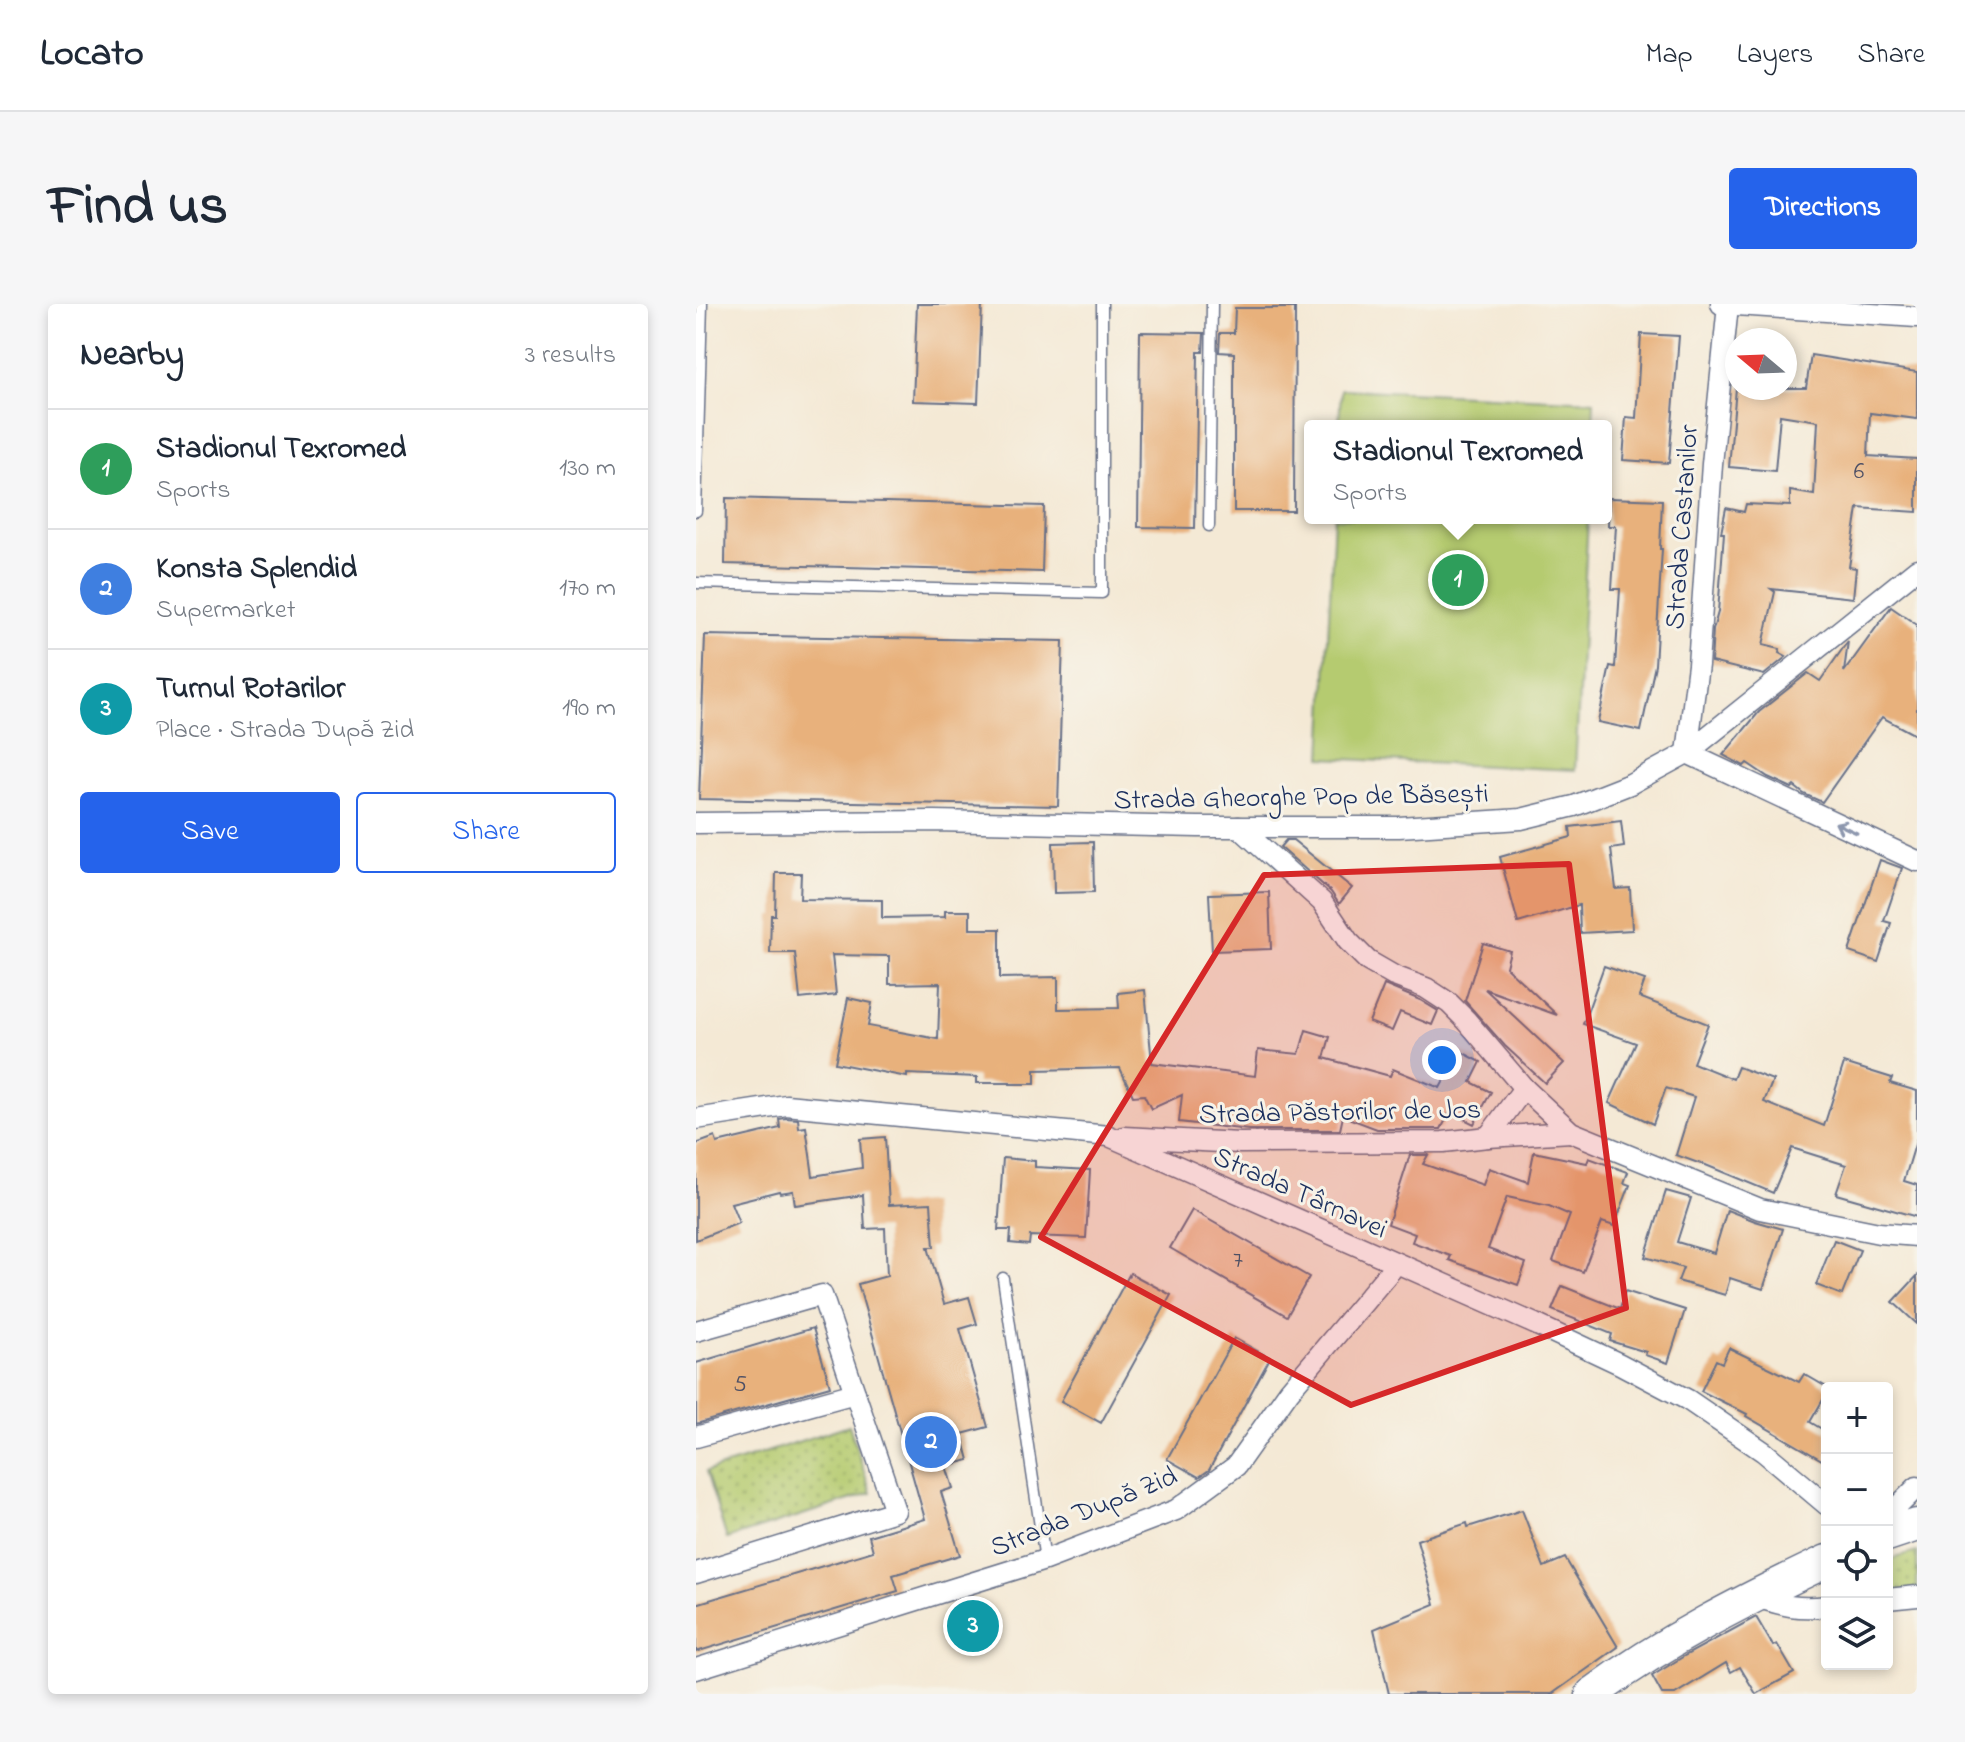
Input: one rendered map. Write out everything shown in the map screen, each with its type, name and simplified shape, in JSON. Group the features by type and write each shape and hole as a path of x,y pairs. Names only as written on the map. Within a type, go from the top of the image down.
{"main road":[{"path":"1893,1533 1917,1525"},
{"path":"1592,1694 1626,1683 1675,1638 1821,1564"}],"street":[{"path":"1721,304 1917,317"},
{"name":"Strada Castanilor","path":"1687,753 1698,665 1712,464 1728,304"},
{"name":"Strada Gheorghe Pop de Băsești","path":"696,823 935,821 1399,827 1521,819 1574,806 1630,784 1687,753 1915,574"},
{"path":"1687,753 1917,861"},
{"name":"Strada Păstorilor de Jos","path":"1239,827 1322,902 1348,941 1368,961 1394,976 1426,988 1449,1003 1524,1088 1571,1132 1760,1209 1879,1233 1917,1236"},
{"path":"1488,1137 1524,1088"},
{"name":"Strada Târnavei","path":"696,1119 786,1105 1109,1136 1620,1364 1688,1400 1764,1452 1821,1500"},
{"name":"Strada Păstorilor de Jos","path":"1109,1136 1240,1143 1443,1142 1571,1132"},
{"name":"Strada După Zid","path":"696,1669 1045,1560 1176,1510 1236,1466 1289,1391 1396,1264"},
{"path":"696,1331 822,1295 895,1511 696,1573"},
{"path":"696,1437 855,1393"},
{"path":"1893,1511 1917,1487"},
{"path":"1753,1596 1803,1609 1821,1607"},
{"path":"1893,1598 1917,1596"}],"lane":[{"path":"696,511 702,304"},
{"path":"696,583 1102,593 1102,304"},
{"path":"1209,526 1212,304"},
{"path":"1003,1278 1045,1560"}],"highlighted area":[{"path":"1569,864 1626,1308 1351,1405 1041,1237 1264,875"}],"green space":[{"path":"1341,389 1594,401 1593,420 1339,420"},
{"path":"1334,524 1588,524 1575,770 1322,758"},
{"path":"849,1425 871,1493 727,1539 706,1472"},
{"path":"1917,1552 1917,1596 1893,1598 1893,1558"}],"building":[{"path":"917,304 982,304 978,403 913,401"},
{"path":"1235,308 1295,308 1294,511 1234,511 1234,353 1219,352 1220,333 1234,333"},
{"path":"1140,332 1204,333 1203,352 1198,352 1195,528 1138,527"},
{"path":"1641,334 1679,336 1669,463 1623,460 1626,417 1636,418"},
{"path":"1811,355 1917,372 1917,419 1870,413 1868,456 1917,459 1917,512 1858,508 1849,567 1856,568 1853,598 1771,589 1775,592 1763,645 1780,649 1779,653 1786,657 1764,675 1711,662 1713,630 1718,612 1724,533 1721,533 1726,508 1744,512 1746,504 1790,506 1790,491 1814,495 1818,421 1780,415 1775,471 1729,467 1735,400 1797,400 1797,388 1806,388"},
{"path":"726,498 1044,506 1042,572 725,564"},
{"path":"1612,498 1662,500 1655,665 1641,731 1598,722 1610,666 1615,667 1620,589 1612,589 1616,526 1608,526 1612,524"},
{"path":"1891,607 1917,625 1917,736 1882,717 1822,802 1794,786 1792,788 1768,777 1747,763 1744,766 1723,755 1759,712 1808,673 1820,681 1848,641 1844,672"},
{"path":"705,635 1063,641 1058,806 699,799"},
{"path":"1621,821 1624,847 1611,849 1616,889 1630,888 1632,930 1580,933 1579,905 1518,923 1500,857 1571,837 1570,827"},
{"path":"1286,840 1293,840 1352,888 1339,904 1331,892 1280,847"},
{"path":"1093,842 1094,892 1054,893 1053,843"},
{"path":"1880,860 1902,868 1884,921 1891,923 1878,962 1849,952"},
{"path":"776,873 801,873 800,899 882,900 882,918 945,917 945,911 970,911 970,929 1000,929 1000,978 1058,977 1058,1009 1119,1008 1118,993 1145,990 1152,1063 1255,1076 1258,1050 1299,1054 1306,1030 1330,1037 1324,1058 1390,1076 1393,1069 1440,1088 1460,1051 1481,1062 1471,1082 1491,1092 1474,1124 1450,1112 1441,1129 1377,1129 1343,1116 1340,1130 1249,1130 1179,1122 1182,1095 1151,1109 1144,1095 1133,1096 1120,1068 1035,1070 1035,1084 1010,1084 977,1083 977,1077 907,1074 907,1077 835,1063 848,998 872,1003 868,1026 938,1039 940,983 889,984 889,956 832,955 836,995 800,999 795,953 770,953"},
{"path":"1269,892 1271,949 1212,951 1209,894"},
{"path":"1483,943 1510,951 1506,967 1557,1015 1485,989 1564,1063 1545,1083 1505,1046 1465,1001"},
{"path":"1604,966 1645,980 1639,997 1708,1024 1693,1063 1733,1079 1738,1067 1773,1080 1764,1102 1824,1126 1844,1063 1892,1078 1890,1083 1917,1091 1917,1138 1904,1181 1917,1185 1917,1217 1836,1194 1846,1165 1792,1148 1773,1193 1676,1155 1694,1097 1666,1088 1653,1124 1609,1103 1636,1043 1583,1024"},
{"path":"1384,985 1438,1011 1432,1025 1400,1012 1392,1031 1369,1022"},
{"path":"779,1119 798,1119 799,1128 806,1127 813,1176 862,1168 860,1139 885,1137 889,1205 931,1203 934,1247 928,1247 944,1304 969,1297 977,1324 960,1329 988,1427 962,1434 969,1460 946,1466 953,1488 941,1492 960,1555 893,1575 898,1591 696,1652 696,1604 873,1551 869,1536 925,1519 858,1284 887,1276 885,1228 865,1229 863,1195 795,1205 793,1191 779,1191 731,1203 739,1223 696,1240 696,1144 715,1137 717,1143 780,1128"},
{"path":"1534,1152 1587,1163 1589,1158 1628,1172 1624,1183 1630,1185 1614,1226 1602,1222 1583,1272 1553,1261 1570,1215 1549,1206 1507,1197 1488,1249 1526,1263 1518,1285 1449,1260 1451,1256 1412,1242 1415,1234 1388,1224 1410,1155 1428,1155 1423,1164 1483,1185 1489,1168 1528,1182"},
{"path":"1003,1158 1035,1161 1035,1167 1090,1170 1086,1238 1030,1236 1029,1245 1010,1243 1011,1230 998,1230"},
{"path":"1666,1191 1691,1198 1677,1242 1714,1253 1727,1210 1783,1229 1763,1289 1730,1278 1725,1295 1678,1281 1683,1268 1645,1257"},
{"path":"1192,1210 1309,1277 1287,1316 1170,1248"},
{"path":"1834,1240 1860,1250 1842,1295 1816,1285"},
{"path":"1130,1273 1171,1295 1101,1423 1061,1401"},
{"path":"1917,1276 1917,1324 1893,1302"},
{"path":"1562,1286 1620,1309 1625,1291 1685,1310 1668,1363 1645,1355 1646,1352 1610,1341 1612,1334 1552,1310"},
{"path":"813,1328 830,1386 696,1424 696,1363"},
{"path":"1234,1338 1270,1358 1209,1470 1199,1477 1167,1459"},
{"path":"1729,1348 1799,1382 1804,1374 1821,1384 1821,1403 1810,1422 1821,1428 1821,1460 1747,1414 1701,1391 1716,1360 1722,1363"},
{"path":"1522,1510 1544,1567 1565,1558 1618,1647 1552,1694 1389,1694 1374,1629 1435,1604 1417,1540 1467,1523 1468,1527"},
{"path":"979,1614 987,1633 966,1638 961,1620"},
{"path":"1756,1617 1794,1673 1756,1694 1740,1667 1731,1672 1726,1663 1675,1694 1662,1694 1652,1676"}],"place":[{"name":"Stadionul Texromed","path":"1458,580"},
{"name":"Konsta Splendid","path":"931,1442"},
{"name":"Turnul Rotarilor","path":"973,1626"}]}
